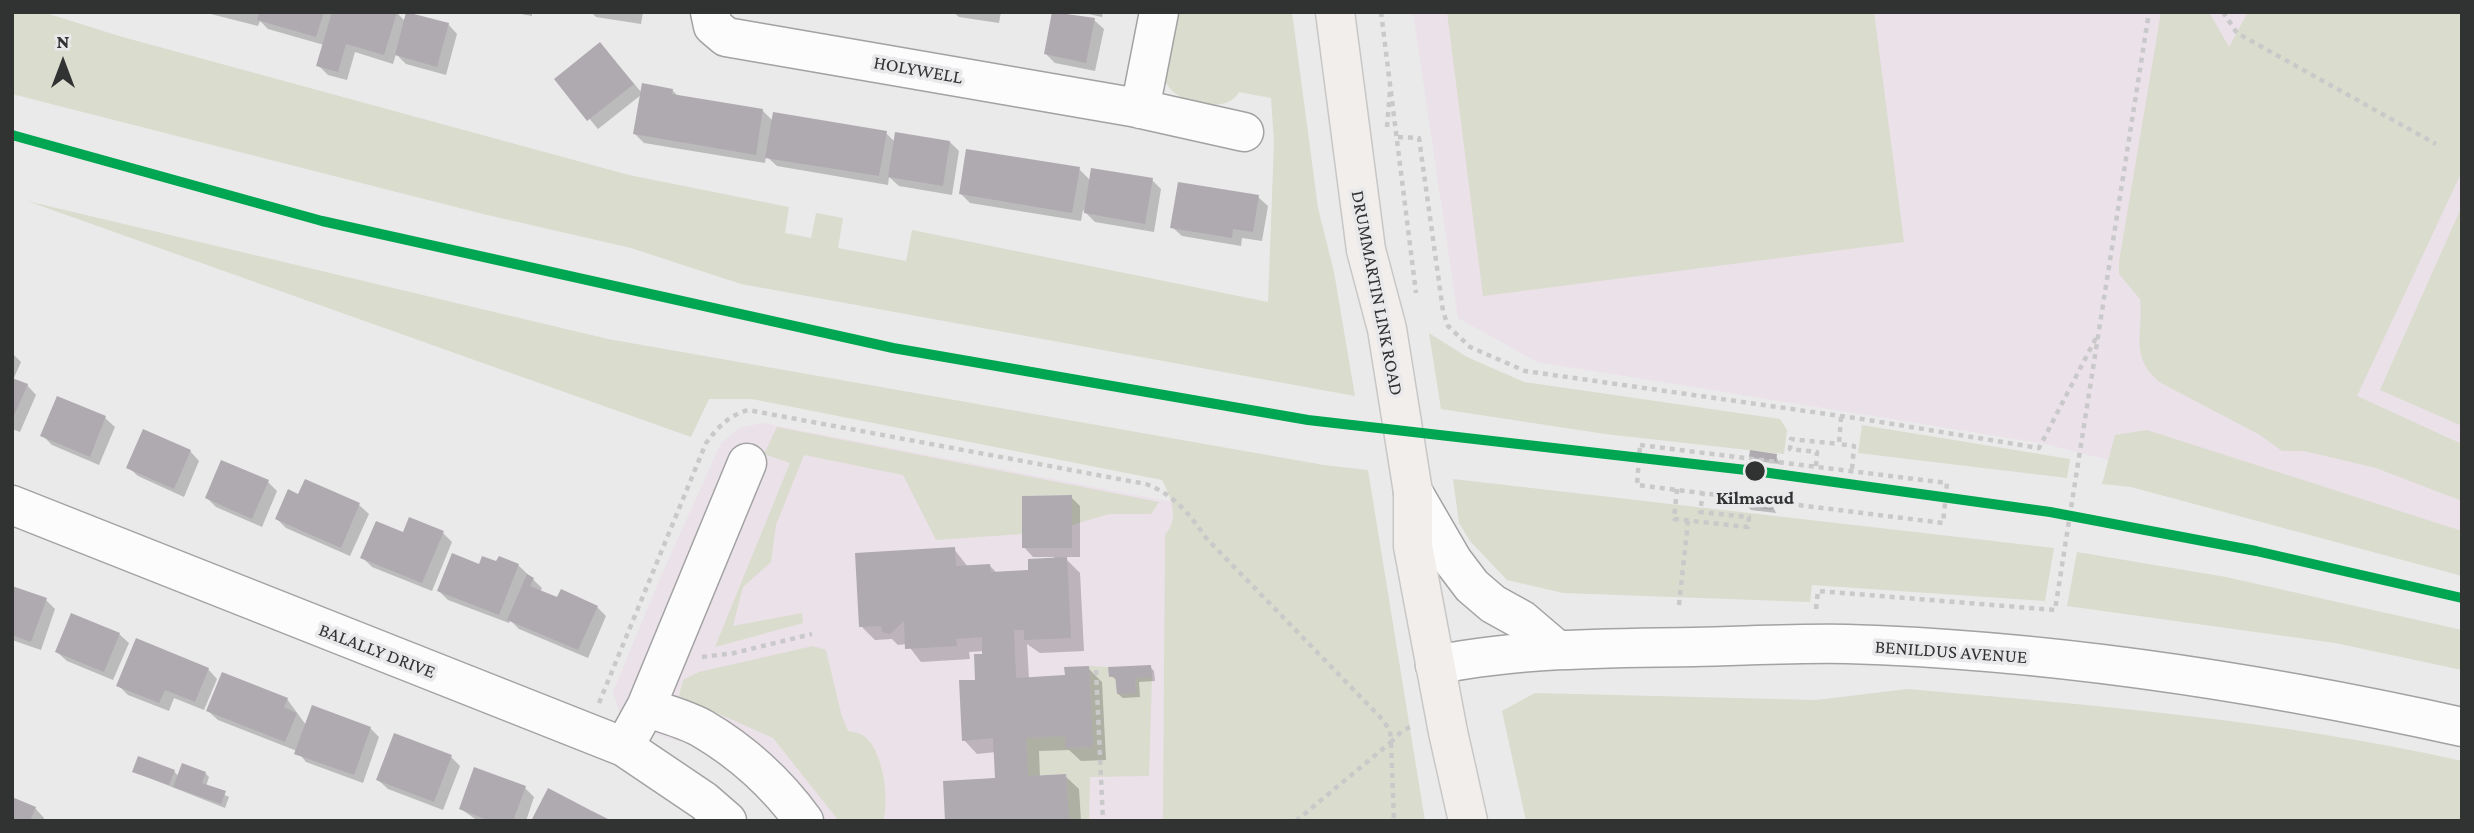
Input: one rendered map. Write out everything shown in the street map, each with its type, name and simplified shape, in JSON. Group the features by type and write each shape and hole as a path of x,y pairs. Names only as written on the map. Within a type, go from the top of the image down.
{"main road":[{"name":"DRUMMARTIN LINK ROAD","path":"1335,12 1366,250 1387,330 1413,492 1413,546 1445,720 1468,821"}],"street":[{"name":"HOLYWELL","path":"710,12 713,26 726,37 1140,109 1244,133"},
{"path":"1140,109 1159,12"},
{"path":"624,747 646,707 747,463"},
{"path":"1413,492 1453,561 1472,586 1493,604 1522,620 1556,649"},
{"name":"BALALLY DRIVE","path":"12,505 624,747 704,801 727,821"},
{"name":"BENILDUS AVENUE","path":"1435,665 1486,655 1556,649 1847,644 1981,653 2229,683 2462,727"},
{"path":"646,707 701,728 753,764 786,797 804,821"}],"path":[{"path":"1381,12 1416,300"},
{"path":"1816,609 1818,590 2055,610 2149,12"},
{"path":"2223,12 2237,33 2436,144"},
{"path":"1398,137 1419,138 1443,311 1448,326 1470,347 1525,371 2039,448 2098,334"},
{"path":"586,733 706,443 718,426 733,415 748,410 1146,484 1162,490 1184,507 1207,539 1390,731 1394,821"},
{"path":"1839,444 1841,417"},
{"path":"1816,466 1817,452 1790,449 1791,439 1854,446 1852,470"},
{"path":"1640,445 1816,466 1947,483 1943,523 1637,485 1640,445"},
{"path":"1677,489 1674,519 1748,527 1749,517 1700,512 1703,492"},
{"path":"1679,605 1688,521"},
{"path":"666,657 684,660 734,653 812,634"},
{"path":"1096,670 1103,821"},
{"path":"1296,821 1402,731 1415,725 1445,720"}],"shaded area":[{"path":"12,12 43,12 119,36 629,175 789,207 785,233 811,238 816,213 843,218 838,248 906,261 912,230 1268,302 1274,142 1271,98 1239,92 1223,104 1199,104 1187,100 1168,86 1164,77 1164,62 1173,12 1292,12 1318,208 1334,272 1355,396 741,284 631,248 483,214 12,94"},
{"path":"1413,12 2462,12 2462,553 2347,520 2041,443 1537,362 1458,318"},
{"path":"1447,12 1874,12 1904,242 1483,296"},
{"path":"2161,12 2209,12 2229,47 2248,12 2462,12 2462,171 2357,396 2462,444 2462,501 2376,468 2304,451 2282,451 2260,435 2161,383 2144,364 2140,344 2140,299 2119,274 2119,262"},
{"path":"27,201 608,339 1324,465 1368,470 1425,821 1163,821 1165,535 1173,515 1171,501 1162,480 752,399 709,399 691,437"},
{"path":"2462,206 2462,426 2380,390"},
{"path":"1429,333 1467,357 1524,382 1780,419 1787,430 1784,454 1605,434 1441,409"},
{"path":"762,423 1173,502 1172,821 789,821 773,800 698,744 665,738 621,717 613,692 660,578 721,443 739,428"},
{"path":"1862,425 2070,459 2067,478 1858,453"},
{"path":"777,427 1159,502 1151,514 1109,514 1072,525 1071,495 1022,496 1022,534 936,540 903,475 804,455 776,525 771,562 743,587 733,626 802,613 803,623 715,647 790,463 764,454"},
{"path":"2147,430 2462,531 2462,576 2131,487 2102,484 2115,435"},
{"path":"1453,479 2054,548 2045,601 1812,585 1810,602 1563,593 1507,580 1470,541 1459,523"},
{"path":"2077,552 2226,577 2462,630 2462,670 2335,643 2067,606"},
{"path":"813,646 826,650 848,731 864,736 876,752 885,789 883,821 839,821 773,738 679,696 683,680 699,672"},
{"path":"1089,666 1108,667 1109,676 1115,676 1117,694 1136,693 1135,678 1152,677 1149,776 1090,777 1089,821 1069,821 1066,774 1028,776 1026,738 1065,736 1066,748 1093,747"},
{"path":"1907,689 2255,724 2462,761 2462,821 1526,821 1502,711 1535,693 1816,700"}],"building":[{"path":"259,12 324,12 316,37 257,20"},
{"path":"332,12 397,12 384,55 346,44 338,72 316,66"},
{"path":"406,12 449,23 437,67 395,55"},
{"path":"1052,12 1095,18 1086,63 1044,54"},
{"path":"600,42 634,84 587,121 554,79"},
{"path":"642,83 673,89 672,94 763,109 756,155 633,134"},
{"path":"773,112 887,131 879,176 765,158"},
{"path":"895,132 950,141 943,186 888,177"},
{"path":"966,149 1080,167 1072,213 959,194"},
{"path":"1091,168 1153,178 1145,224 1084,213"},
{"path":"1178,182 1259,195 1253,232 1233,229 1232,238 1170,228"},
{"path":"12,378 28,384 12,420"},
{"path":"57,396 106,416 90,457 40,436"},
{"path":"143,429 191,450 174,489 126,468"},
{"path":"1750,450 1777,454 1776,461 1749,457"},
{"path":"221,460 269,480 252,519 205,498"},
{"path":"305,479 360,503 341,548 275,519 288,489 298,494"},
{"path":"1072,495 1072,548 1022,548 1022,496"},
{"path":"1746,499 1773,503 1772,510 1745,506"},
{"path":"409,517 444,531 422,583 360,558 376,521 403,532"},
{"path":"955,547 956,566 990,564 991,572 1028,570 1028,559 1067,557 1071,638 1024,640 1024,630 1014,630 1016,678 1065,675 1064,667 1089,666 1093,747 1066,748 1065,736 1026,738 1028,776 1066,774 1069,821 945,821 943,781 995,778 993,738 962,741 959,680 975,680 974,654 982,654 982,637 956,639 957,646 905,649 904,621 890,634 882,632 881,626 859,627 855,553"},
{"path":"452,553 479,564 482,556 496,561 499,556 519,564 499,615 437,591"},
{"path":"527,574 534,578 530,586 557,597 561,589 598,606 578,650 507,620"},
{"path":"12,586 47,598 31,642 12,635"},
{"path":"71,613 120,633 104,672 55,652"},
{"path":"136,638 209,668 195,702 165,690 159,703 116,686"},
{"path":"1151,665 1152,677 1135,678 1136,693 1117,694 1115,676 1109,677 1108,667"},
{"path":"222,672 288,698 284,707 297,713 285,742 206,711"},
{"path":"312,705 371,727 354,775 294,754"},
{"path":"394,733 452,755 434,802 376,780"},
{"path":"138,756 175,770 169,785 132,772"},
{"path":"182,763 206,772 202,783 226,791 221,804 173,787"},
{"path":"474,767 526,786 513,821 490,821 459,809"},
{"path":"548,788 592,811 612,821 531,821"},
{"path":"12,797 36,807 30,821 12,821"}],"transit line":[{"path":"12,135 322,221 893,348 1308,420 1755,471 2050,512 2256,551 2462,598"}],"place":[{"name":"Kilmacud","path":"1755,471"}]}
